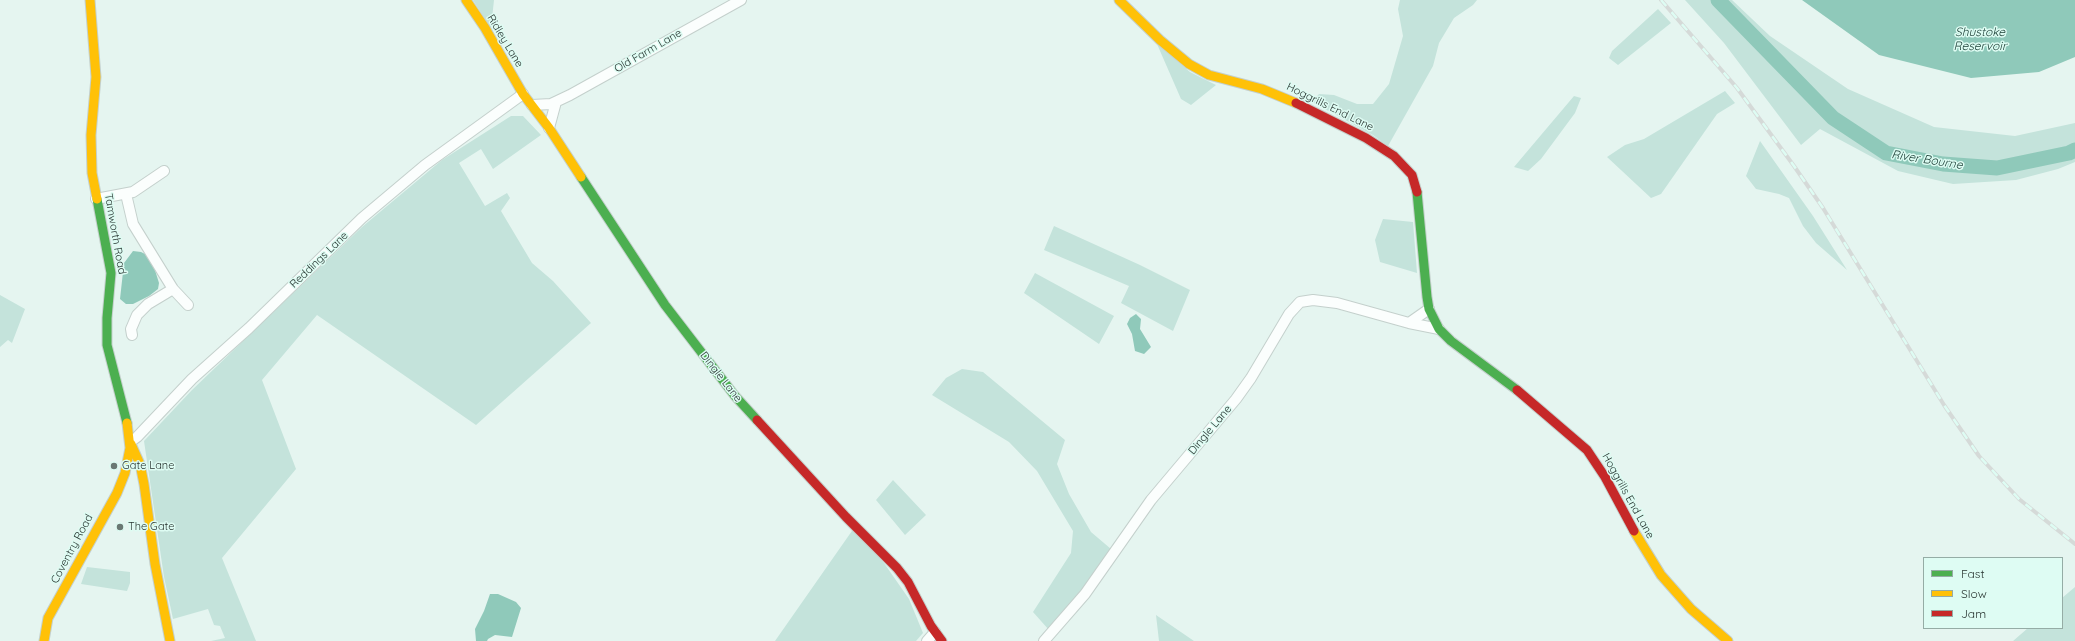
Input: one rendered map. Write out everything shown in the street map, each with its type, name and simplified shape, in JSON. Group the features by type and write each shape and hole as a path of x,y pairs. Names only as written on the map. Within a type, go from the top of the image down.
{"street":[{"name":"Tamworth Road","path":"90,0 96,77 90,148 96,199 111,273 106,323 107,345 130,442 126,470"},
{"name":"Ridley Lane","path":"466,0 485,28 523,94"},
{"name":"Old Farm Lane","path":"532,105 556,102 741,0"},
{"name":"Hoggrills End Lane","path":"1120,0 1160,40 1188,64 1209,75 1262,89 1298,103 1366,138 1394,156 1403,165 1412,175 1416,185 1422,264 1429,309 1439,329 1452,341 1534,403 1587,450 1605,477 1636,536 1661,575 1691,609 1728,641"},
{"name":"Dingle Lane","path":"523,94 549,128 653,288 691,340 714,367 735,396 846,517 897,568 908,582 935,632 942,641"},
{"name":"Reddings Lane","path":"130,442 137,437 192,379 249,328 362,218 425,165 523,94"},
{"path":"549,128 556,102"},
{"path":"96,199 133,192 164,171"},
{"path":"126,194 133,224 173,289 188,305"},
{"path":"132,335 131,329 137,315 148,304 173,289"},
{"name":"Dingle Lane","path":"1044,641 1085,594 1151,500 1236,399 1251,378 1274,338 1297,305 1305,300 1324,301 1409,323 1439,329"},
{"path":"1409,323 1429,309"},
{"path":"130,442 136,454 142,474 155,564 170,641"},
{"path":"126,470 142,474"},
{"name":"Coventry Road","path":"44,641 48,618 117,493 126,470"},
{"path":"927,641 935,632"}],"shaded area":[{"path":"473,0 494,0 491,28"},
{"path":"1400,0 1477,0 1473,5 1454,18 1439,43 1433,66 1388,146 1373,135 1312,102 1319,94 1334,95 1357,104 1373,104 1389,84 1403,36 1398,9"},
{"path":"1685,0 1732,0 1770,36 1848,89 1934,127 2015,136 2075,123 2075,162 2058,169 2016,180 1953,184 1898,171 1820,129 1801,145 1724,43"},
{"path":"1658,9 1671,23 1618,65 1609,58 1612,51"},
{"path":"1157,44 1190,72 1216,85 1191,105 1181,99"},
{"path":"1725,91 1735,103 1717,114 1661,194 1651,198 1607,157 1625,145 1644,139"},
{"path":"1574,96 1581,98 1575,113 1541,159 1528,171 1514,167"},
{"path":"511,116 523,116 541,135 493,169 481,149 459,163 485,206 507,193 510,198 501,211 532,263 553,281 591,323 476,425 317,315 262,380 296,469 222,558 256,641 211,641 225,638 220,626 214,625 208,609 173,619 164,577 144,441 192,390 362,227 442,160"},
{"path":"1760,141 1813,216 1847,270 1816,243 1803,226 1789,198 1779,194 1756,189 1746,176"},
{"path":"1383,219 1413,222 1417,273 1380,262 1375,240"},
{"path":"1054,226 1140,265 1190,290 1173,331 1121,303 1129,286 1044,250"},
{"path":"1035,273 1114,316 1099,344 1024,293"},
{"path":"0,295 25,309 12,343 8,340 0,347"},
{"path":"962,369 983,372 1065,440 1057,464 1069,494 1091,532 1111,549 1076,598 1049,630 1033,612 1071,553 1073,531 1037,471 1009,442 932,395 946,378"},
{"path":"893,480 926,515 905,535 876,500"},
{"path":"854,528 884,563 909,599 923,633 916,641 775,641"},
{"path":"87,567 130,572 130,583 127,591 81,584"},
{"path":"2075,587 2075,641 2013,641 2027,629 2063,629 2063,597"},
{"path":"1156,615 1194,641 1159,641"}],"water":[{"name":"Shustoke Reservoir","path":"1802,0 2075,0 2075,57 2039,72 1971,78 1879,55"},
{"path":"133,251 141,252 147,255 154,267 159,283 158,289 149,296 133,304 126,304 120,299 124,263"},
{"path":"1136,314 1141,319 1140,329 1151,347 1144,354 1135,351 1132,334 1127,324 1130,318"},
{"path":"490,594 498,594 516,602 521,608 512,637 495,635 487,641 476,641 475,629"}],"waterway":[{"name":"River Bourne","path":"1718,0 1833,118 1886,153 1943,164 1997,168 2069,153 2075,150"}],"railway":[{"path":"1661,0 1737,88 1794,166 1823,208 1944,405 1979,456 2019,499 2075,544"}],"traffic: fast":[{"path":"581,177 665,305 735,396 757,420"},
{"path":"1417,192 1427,297 1429,309 1439,329 1451,341 1517,390"},
{"path":"97,199 111,273 107,318 107,345 127,423"}],"traffic: slow":[{"path":"90,0 96,77 91,135 92,173 97,199"},
{"path":"466,0 485,28 523,94 549,128 581,177"},
{"path":"1119,0 1160,40 1189,64 1209,75 1262,89 1296,103"},
{"path":"44,641 48,618 117,493 125,473 130,448 127,423"},
{"path":"131,444 140,464 144,484 155,564 170,641"},
{"path":"1634,531 1661,575 1691,609 1728,641"}],"traffic: jam":[{"path":"1296,103 1366,138 1394,156 1412,175 1417,192"},
{"path":"1517,390 1587,450 1605,477 1634,531"},
{"path":"757,420 846,517 897,568 908,582 931,626 942,641"}],"place":[{"name":"Gate Lane","path":"114,466"},
{"name":"The Gate","path":"120,527"}]}
